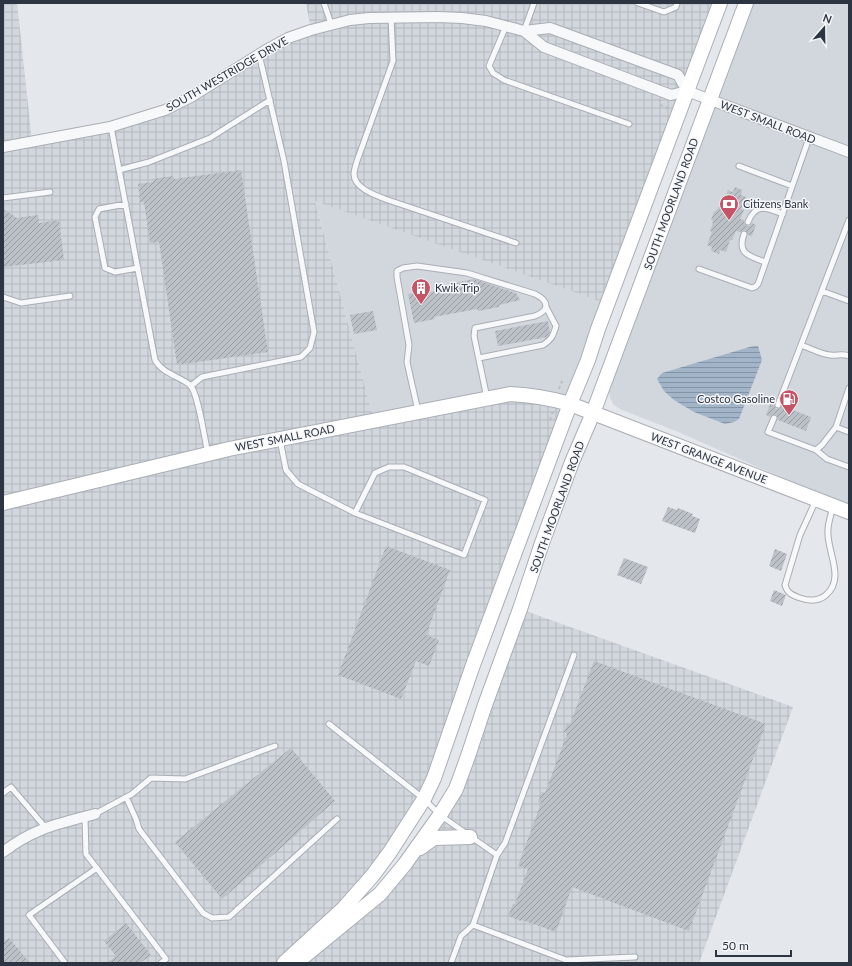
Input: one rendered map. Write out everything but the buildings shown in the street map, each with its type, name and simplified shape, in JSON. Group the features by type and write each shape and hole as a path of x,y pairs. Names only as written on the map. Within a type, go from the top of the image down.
{"main road":[{"name":"SOUTH MOORLAND ROAD","path":"284,963 343,909 373,875 390,852 424,799 434,778 570,404 588,360 598,329 720,3"},
{"name":"SOUTH MOORLAND ROAD","path":"296,963 380,894 405,864 440,815 456,789 484,705 520,609 542,543 572,462 593,413 746,3"},
{"name":"WEST SMALL ROAD","path":"3,503 208,454 487,398 510,394 522,394 570,404"},
{"name":"WEST GRANGE AVENUE","path":"570,404 849,512"},
{"path":"411,854 434,838 470,837"}],"street":[{"name":"SOUTH WESTRIDGE DRIVE","path":"3,147 111,127 165,110 288,38 331,24 356,20 438,17 486,21 524,31 550,28 678,75 687,91 671,95 544,47 524,31"},
{"name":"WEST SMALL ROAD","path":"687,91 849,152"},
{"path":"3,852 13,844 45,827 90,815"}],"lane":[{"path":"324,3 331,24"},
{"path":"524,31 534,3"},
{"path":"638,3 664,12 676,6 678,3"},
{"path":"391,18 393,61 357,161 354,176 358,184 370,193 385,199 516,243"},
{"path":"506,26 489,66 493,73 504,80 629,124"},
{"path":"191,386 202,377 301,357 310,348 314,332 284,162 259,54"},
{"path":"119,170 149,162 210,138 270,100"},
{"path":"111,127 155,360 159,367 191,386 196,399 208,454"},
{"path":"699,268 752,288 758,284 810,138"},
{"path":"739,166 792,186"},
{"path":"3,198 50,192"},
{"path":"126,204 99,208 95,217 105,268 115,272 138,268"},
{"path":"748,222 751,214 756,209 763,207 783,214"},
{"path":"778,405 849,220"},
{"path":"744,234 741,242 742,248 746,254 765,262"},
{"path":"418,412 407,362 409,345 397,277 398,272 403,268 417,266 467,273 542,297 556,326 553,337 550,340 543,345 479,358"},
{"path":"822,291 849,301"},
{"path":"3,298 21,303 70,296"},
{"path":"487,398 474,336 475,328 535,316 542,313 546,307"},
{"path":"801,345 826,354 841,354 849,356"},
{"path":"816,450 822,445 836,427 849,388"},
{"path":"774,418 768,432 816,450 827,459 849,467"},
{"path":"836,427 849,432"},
{"path":"280,439 286,470 298,484 355,513 464,555 485,500 404,467 389,467 375,472 355,513"},
{"path":"816,500 800,535 785,585 786,590 791,594 808,600 817,600 824,597 830,591 836,574 827,532 833,506"},
{"path":"451,963 461,936 473,925 497,856 505,843 574,655"},
{"path":"328,724 424,799 440,815 497,856"},
{"path":"161,963 166,959 86,854 90,815 126,797 151,778 184,779 275,746"},
{"path":"3,793 11,787 45,827"},
{"path":"126,797 136,819 139,830 203,913 212,918 229,918 337,819"},
{"path":"65,963 28,915 97,868"},
{"path":"473,925 566,960 635,958"}],"shaded area":[{"path":"3,3 17,3 32,141 165,110 311,30 306,3 720,3 608,304 315,201 374,420 503,395 570,404 434,778 390,852 284,963 3,963"},
{"path":"752,3 849,3 849,144 845,156 849,158 849,507 676,431 622,410 614,405 610,398 609,390"},
{"path":"315,200 608,304 570,404 374,420"},
{"path":"520,609 793,707 699,963 296,963 380,894 440,815"}],"water":[{"path":"753,346 758,346 762,360 739,419 734,422 725,424 694,412 674,400 664,391 657,379 662,373"}],"place":[{"name":"Citizens Bank","path":"729,221"},
{"name":"Kwik Trip","path":"421,305"},
{"name":"Costco Gasoline","path":"789,416"}]}
